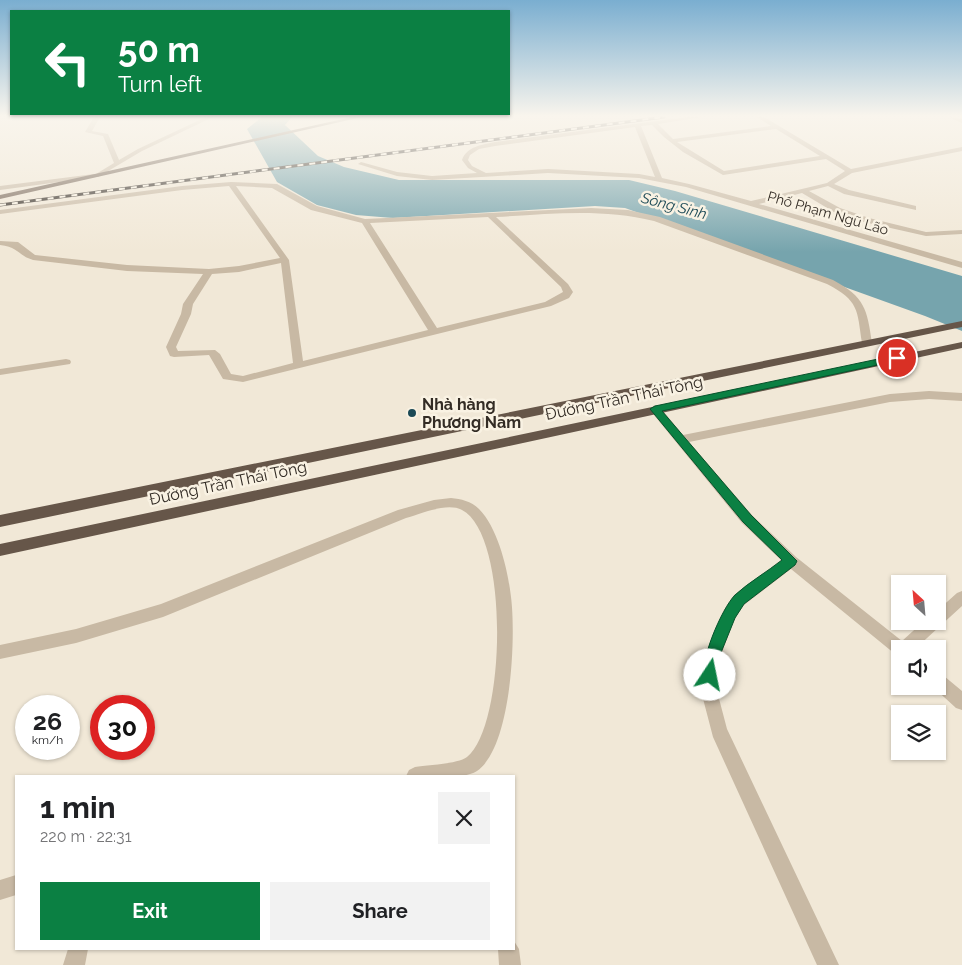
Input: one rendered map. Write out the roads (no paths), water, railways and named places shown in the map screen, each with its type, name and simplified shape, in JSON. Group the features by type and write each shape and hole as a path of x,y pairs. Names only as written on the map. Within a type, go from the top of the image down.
{"highway":[{"name":"Đường Trần Thái Tông","path":"0,521 962,324"},
{"name":"Đường Trần Thái Tông","path":"0,550 958,345"}],"main road":[{"path":"0,197 159,162"}],"street":[{"path":"466,162 470,167 483,174"},
{"path":"652,162 659,180"},
{"path":"705,162 720,172 726,173 795,162"},
{"path":"835,162 850,171"},
{"path":"750,203 829,184 850,171 898,162"},
{"path":"0,188 98,175 117,163"},
{"name":"Phố Phạm Ngũ Lão","path":"361,164 397,174 432,178 483,174 586,172 639,176 687,185 962,265"},
{"path":"231,184 285,260 298,365"},
{"path":"0,212 182,188 231,184 274,186 314,208 365,221 610,210 628,212 656,219 830,282 844,289 855,297 861,305 867,343"},
{"path":"829,184 847,192 913,208"},
{"path":"802,190 837,210 867,220 926,234 962,232"},
{"path":"209,272 188,304 186,314 172,347 174,354 211,352 215,354 228,376 233,379 243,379 548,304 566,296 568,292 565,286 491,216"},
{"path":"365,221 434,332"},
{"path":"0,243 15,244 26,254 41,259 77,261 127,268 209,272 239,269 285,260"},
{"path":"0,372 66,362"},
{"path":"682,439 890,398 929,395 962,397"},
{"path":"655,409 747,519 790,561 891,642"},
{"path":"0,652 76,636 163,610 403,514 454,503 466,506 476,512 493,546 504,598 505,640 500,700 489,741 472,771 426,775"},
{"path":"790,561 739,600 729,615 711,660 709,691 719,731 828,965"},
{"path":"946,611 962,597"},
{"path":"914,640 925,630"},
{"path":"946,688 962,702"},
{"path":"0,890 15,885"},
{"path":"74,965 78,950"},
{"path":"508,950 510,965"}],"water":[{"name":"Sông Sinh","path":"266,162 332,162 344,167 399,180 629,180 675,191 962,276 962,331 625,208 595,206 393,218 356,215 317,205 277,182"}],"railway":[{"path":"0,205 324,162"}],"place":[{"name":"Nhà hàng Phương Nam","path":"412,413"}]}
